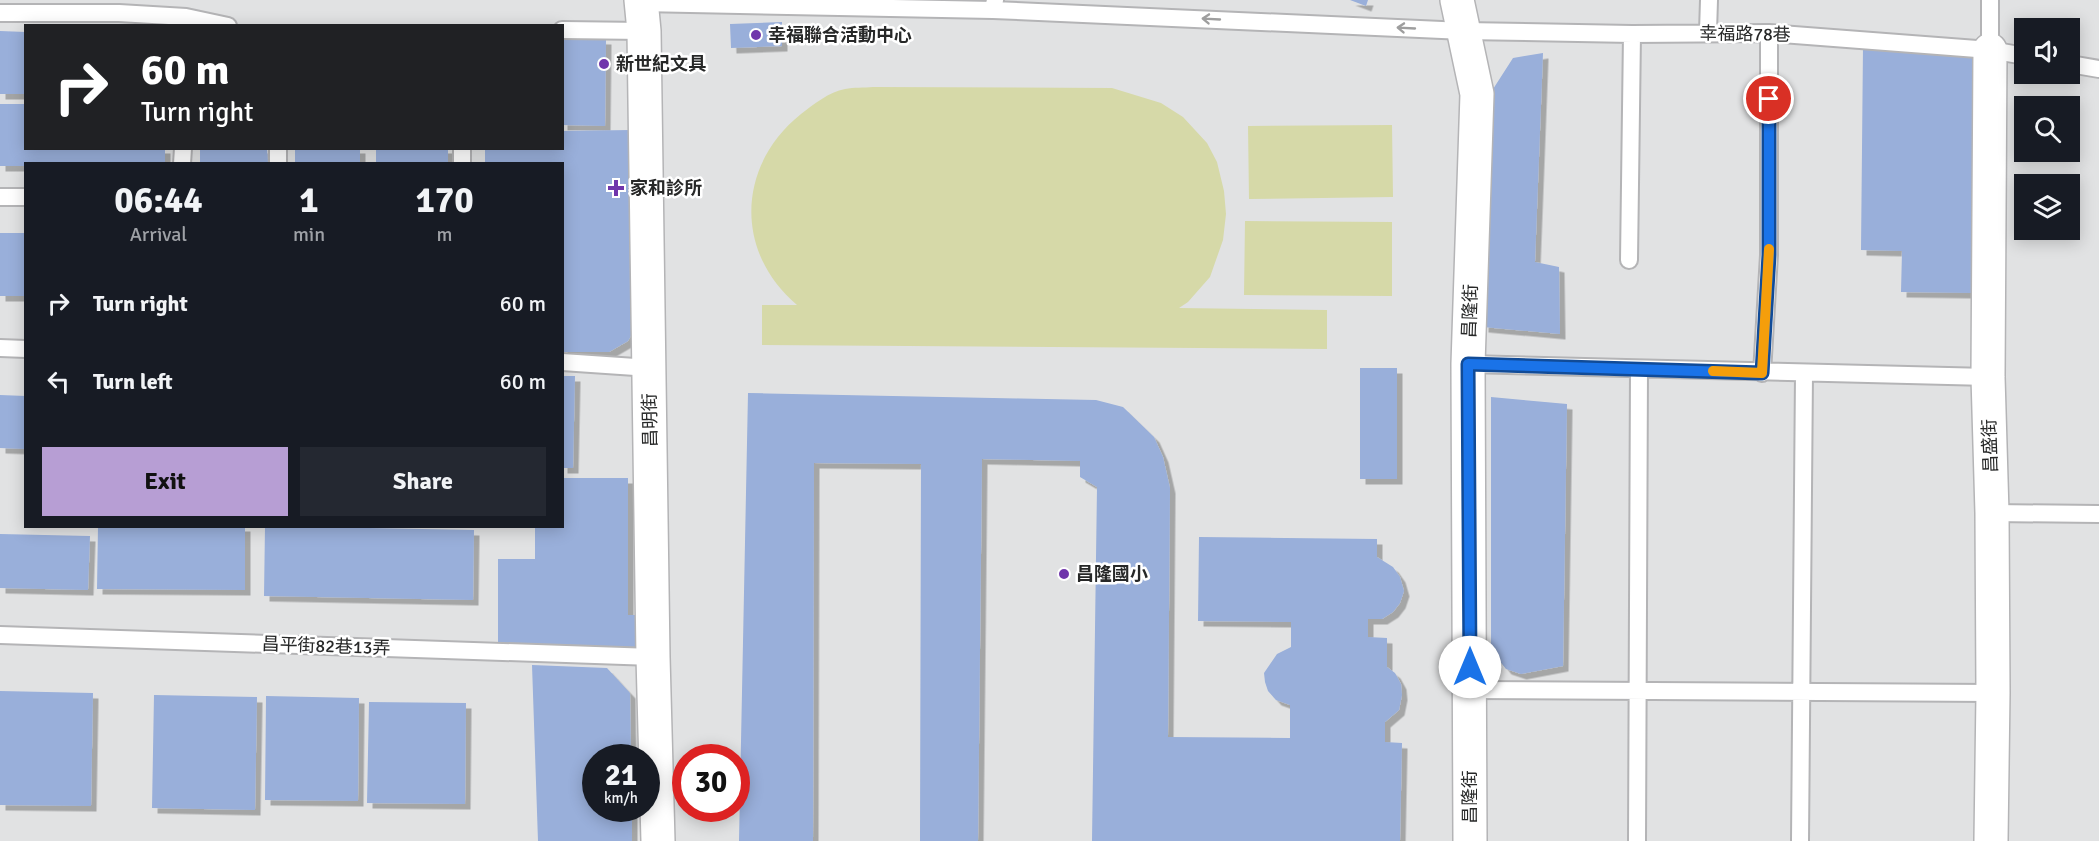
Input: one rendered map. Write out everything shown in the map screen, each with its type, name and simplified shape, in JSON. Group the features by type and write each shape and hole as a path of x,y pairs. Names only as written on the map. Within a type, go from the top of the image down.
{"street":[{"name":"昌明街","path":"642,11 658,841"},
{"name":"昌隆街","path":"1461,15 1477,94 1468,364 1470,841"},
{"name":"昌盛街","path":"1990,50 1988,378 1992,513 1991,841"}],"lane":[{"path":"1708,32 1709,0"},
{"path":"1990,0 1990,50"},
{"name":"幸福路78巷","path":"564,30 642,11 994,5 1461,15 1632,34 1769,33 1990,50 2014,54"},
{"path":"0,13 119,7 211,24"},
{"path":"1762,373 1769,255 1769,33"},
{"path":"1629,260 1632,34"},
{"path":"2080,66 2099,69"},
{"path":"0,197 24,197"},
{"path":"0,348 24,349"},
{"path":"564,362 650,368"},
{"path":"1468,364 1988,378"},
{"path":"1637,841 1639,369"},
{"path":"1800,841 1804,374"},
{"path":"1992,513 2099,514"},
{"name":"昌平街82巷13弄","path":"0,635 653,657"},
{"path":"1470,690 1993,693"}],"green space":[{"path":"873,87 1112,88 1161,103 1183,117 1207,143 1217,162 1224,191 1226,214 1223,240 1210,277 1188,302 1179,308 1327,310 1327,349 762,345 762,305 797,305 776,284 762,260 754,235 751,209 755,183 765,158 780,135 801,114 822,99 845,89"},
{"path":"1392,125 1393,197 1249,199 1248,126"},
{"path":"1245,221 1392,222 1392,296 1244,295"}],"building":[{"path":"1350,0 1368,0 1366,6"},
{"name":"幸福聯合活動中心","path":"782,22 782,46 731,48 730,24"},
{"path":"0,31 24,32 24,94 0,94"},
{"path":"564,38 606,39 605,126 564,125"},
{"path":"1863,46 1974,48 1971,293 1901,292 1902,251 1861,250"},
{"path":"1543,53 1535,262 1559,267 1560,334 1483,327 1486,100 1513,58"},
{"path":"0,104 24,104 24,150 165,150 165,162 24,162 24,166 0,166"},
{"path":"631,130 638,323 628,341 609,352 564,352 564,162 485,162 485,150 564,150 564,131"},
{"path":"200,150 267,150 268,162 200,162"},
{"path":"295,150 360,150 360,162 295,162"},
{"path":"376,150 448,150 448,162 376,162"},
{"path":"0,233 24,233 24,296 0,296"},
{"path":"1360,368 1397,368 1397,479 1360,479"},
{"path":"564,376 575,376 573,468 564,468"},
{"path":"748,393 1096,400 1123,407 1154,437 1163,457 1170,488 1168,737 1290,738 1290,705 1276,700 1268,691 1264,673 1277,654 1291,647 1291,622 1198,621 1199,537 1377,539 1377,557 1393,567 1400,577 1404,591 1400,603 1393,612 1382,619 1368,619 1368,637 1387,638 1387,667 1395,673 1401,684 1402,695 1399,710 1385,722 1385,742 1402,743 1400,841 1092,841 1097,487 1080,477 1080,461 982,459 978,841 920,841 921,464 814,463 813,841 739,841 739,822 750,822 750,744 741,744"},
{"path":"0,395 24,396 24,449 0,448"},
{"path":"1491,397 1567,404 1563,666 1521,674 1506,669 1491,650"},
{"path":"564,478 628,478 628,615 645,615 645,647 498,647 498,559 535,559 535,528 564,528"},
{"path":"98,528 245,528 245,590 97,589"},
{"path":"265,528 474,530 473,600 264,596"},
{"path":"0,534 90,536 88,590 0,588"},
{"path":"532,665 607,668 630,693 631,744 582,744 582,822 632,822 632,841 538,841"},
{"path":"0,691 93,693 91,806 0,805"},
{"path":"154,695 257,697 255,810 152,808"},
{"path":"266,696 359,698 358,801 265,800"},
{"path":"369,702 466,703 465,804 367,803"}],"slow traffic":[{"path":"1713,371 1762,373 1769,249"}],"place":[{"name":"幸福聯合活動中心","path":"756,35"},
{"name":"新世紀文具","path":"604,64"},
{"name":"家和診所","path":"616,188"},
{"name":"昌隆國小","path":"1064,574"}],"route":[{"path":"1470,667 1468,364 1762,373 1769,255 1769,99"}]}
